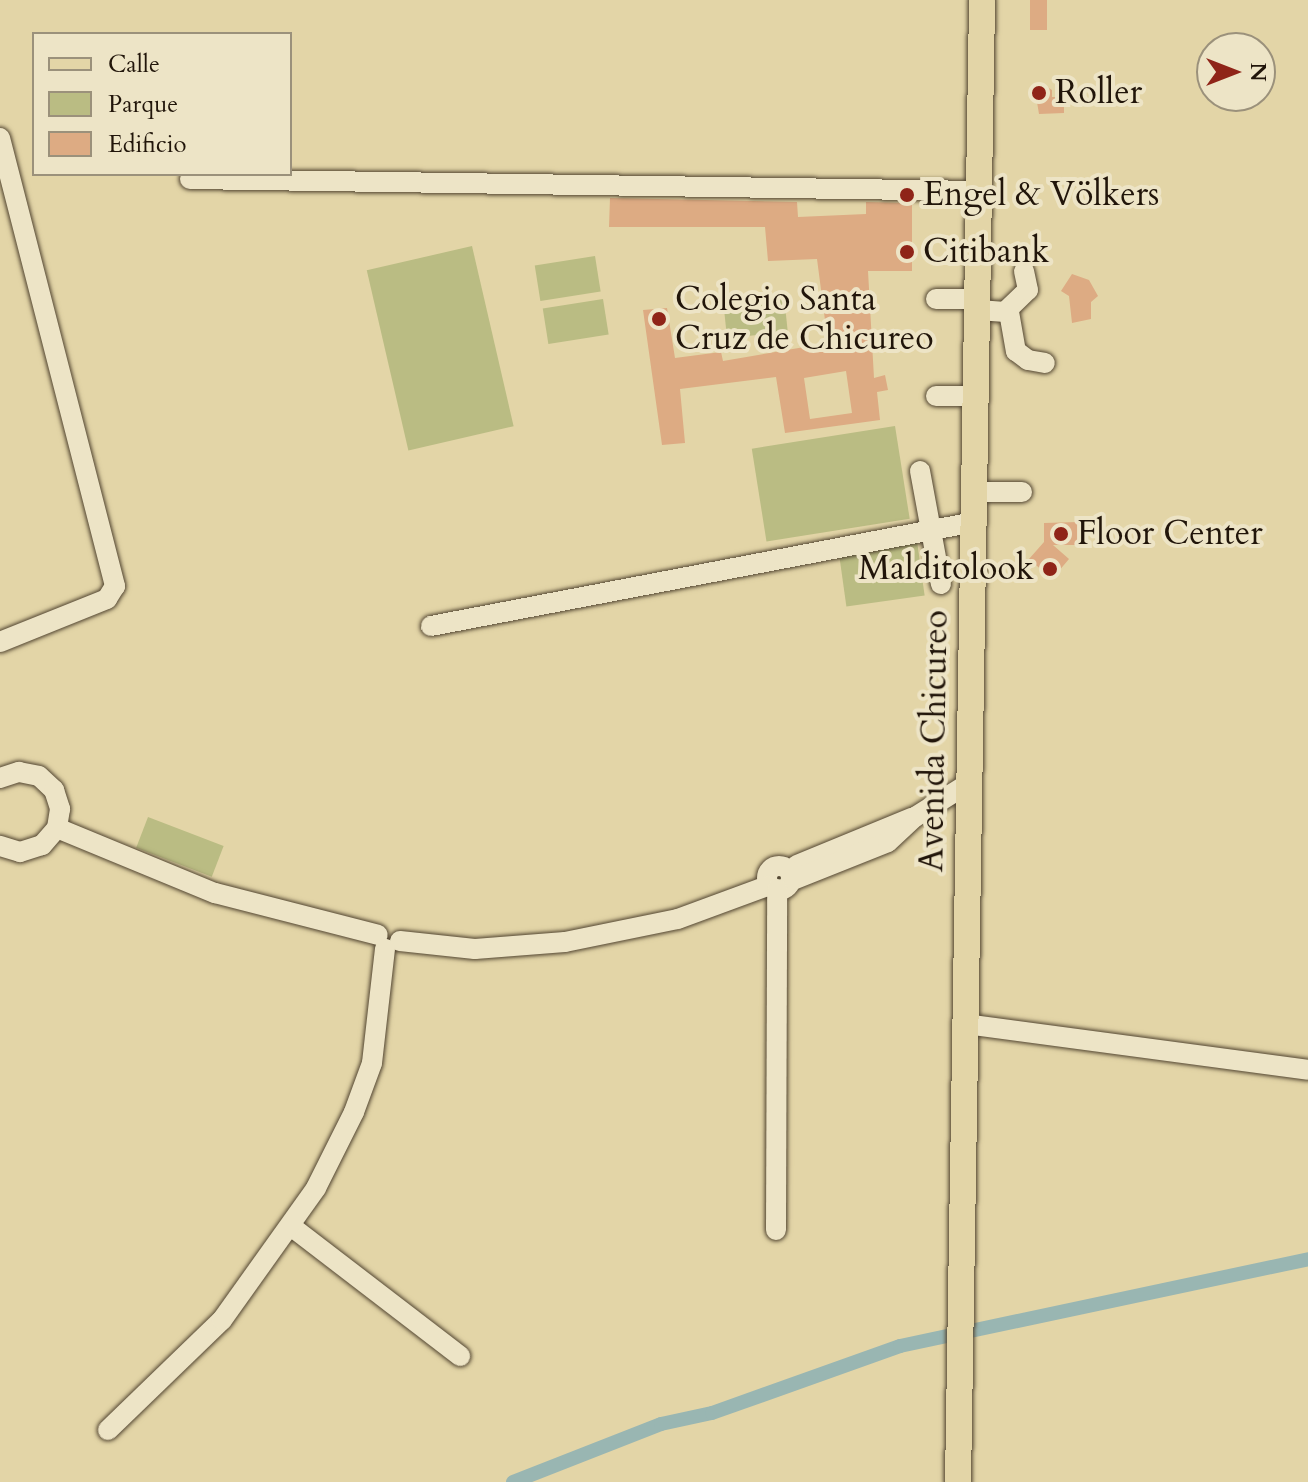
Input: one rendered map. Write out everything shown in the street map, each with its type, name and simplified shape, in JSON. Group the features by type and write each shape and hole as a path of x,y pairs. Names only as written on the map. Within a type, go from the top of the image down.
{"main road":[{"name":"Avenida Chicureo","path":"958,1482 982,0"}],"street":[{"path":"0,138 115,586 107,599 0,642"},
{"path":"190,179 980,191"},
{"path":"1007,310 1028,290 1024,271"},
{"path":"936,299 1007,310"},
{"path":"1007,310 1016,351 1028,360 1045,363"},
{"path":"936,396 976,396"},
{"path":"920,471 941,584"},
{"path":"974,492 1022,492"},
{"path":"431,626 974,522"},
{"path":"0,778 26,773 50,784 59,802 57,828 35,849 20,852 0,846"},
{"path":"57,828 215,893 388,942 466,949 565,942 678,919 782,880 915,817 969,783"},
{"path":"776,1230 782,880"},
{"path":"108,1430 207,1337 292,1227 364,1087 381,1016 388,942"},
{"path":"965,1024 1308,1070"},
{"path":"292,1227 460,1356"}],"green space":[{"path":"472,246 514,426 408,451 367,270"},
{"path":"595,256 601,292 540,301 535,266"},
{"path":"784,296 788,332 727,338 723,302"},
{"path":"603,299 609,335 548,344 543,309"},
{"path":"895,426 910,519 766,542 752,449"},
{"path":"916,534 925,595 846,606 838,545"},
{"path":"148,817 224,846 212,877 136,848"}],"building":[{"path":"1030,0 1047,0 1047,30 1030,30"},
{"path":"1044,85 1052,90 1052,97 1064,97 1064,113 1039,114 1035,90"},
{"path":"610,198 797,202 798,217 866,214 866,202 912,203 912,271 868,271 874,378 885,375 888,390 877,392 880,420 785,433 776,377 680,389 685,443 662,445 643,310 667,308 675,358 721,352 723,361 828,343 817,259 768,261 765,227 609,227","holes":["846,371 852,413 810,419 804,378"]},
{"path":"1072,274 1089,280 1098,296 1091,302 1091,319 1072,323 1069,296 1061,291"},
{"path":"1078,522 1078,545 1053,545 1069,559 1052,579 1029,559 1044,542 1044,523"}],"waterway":[{"path":"513,1482 661,1424 712,1413 900,1346 1308,1259"}],"place":[{"name":"Roller","path":"1039,93"},
{"name":"Engel & Völkers","path":"907,195"},
{"name":"Citibank","path":"907,252"},
{"name":"Colegio Santa Cruz de Chicureo","path":"659,319"},
{"name":"Floor Center","path":"1061,534"},
{"name":"Malditolook","path":"1050,569"}]}
